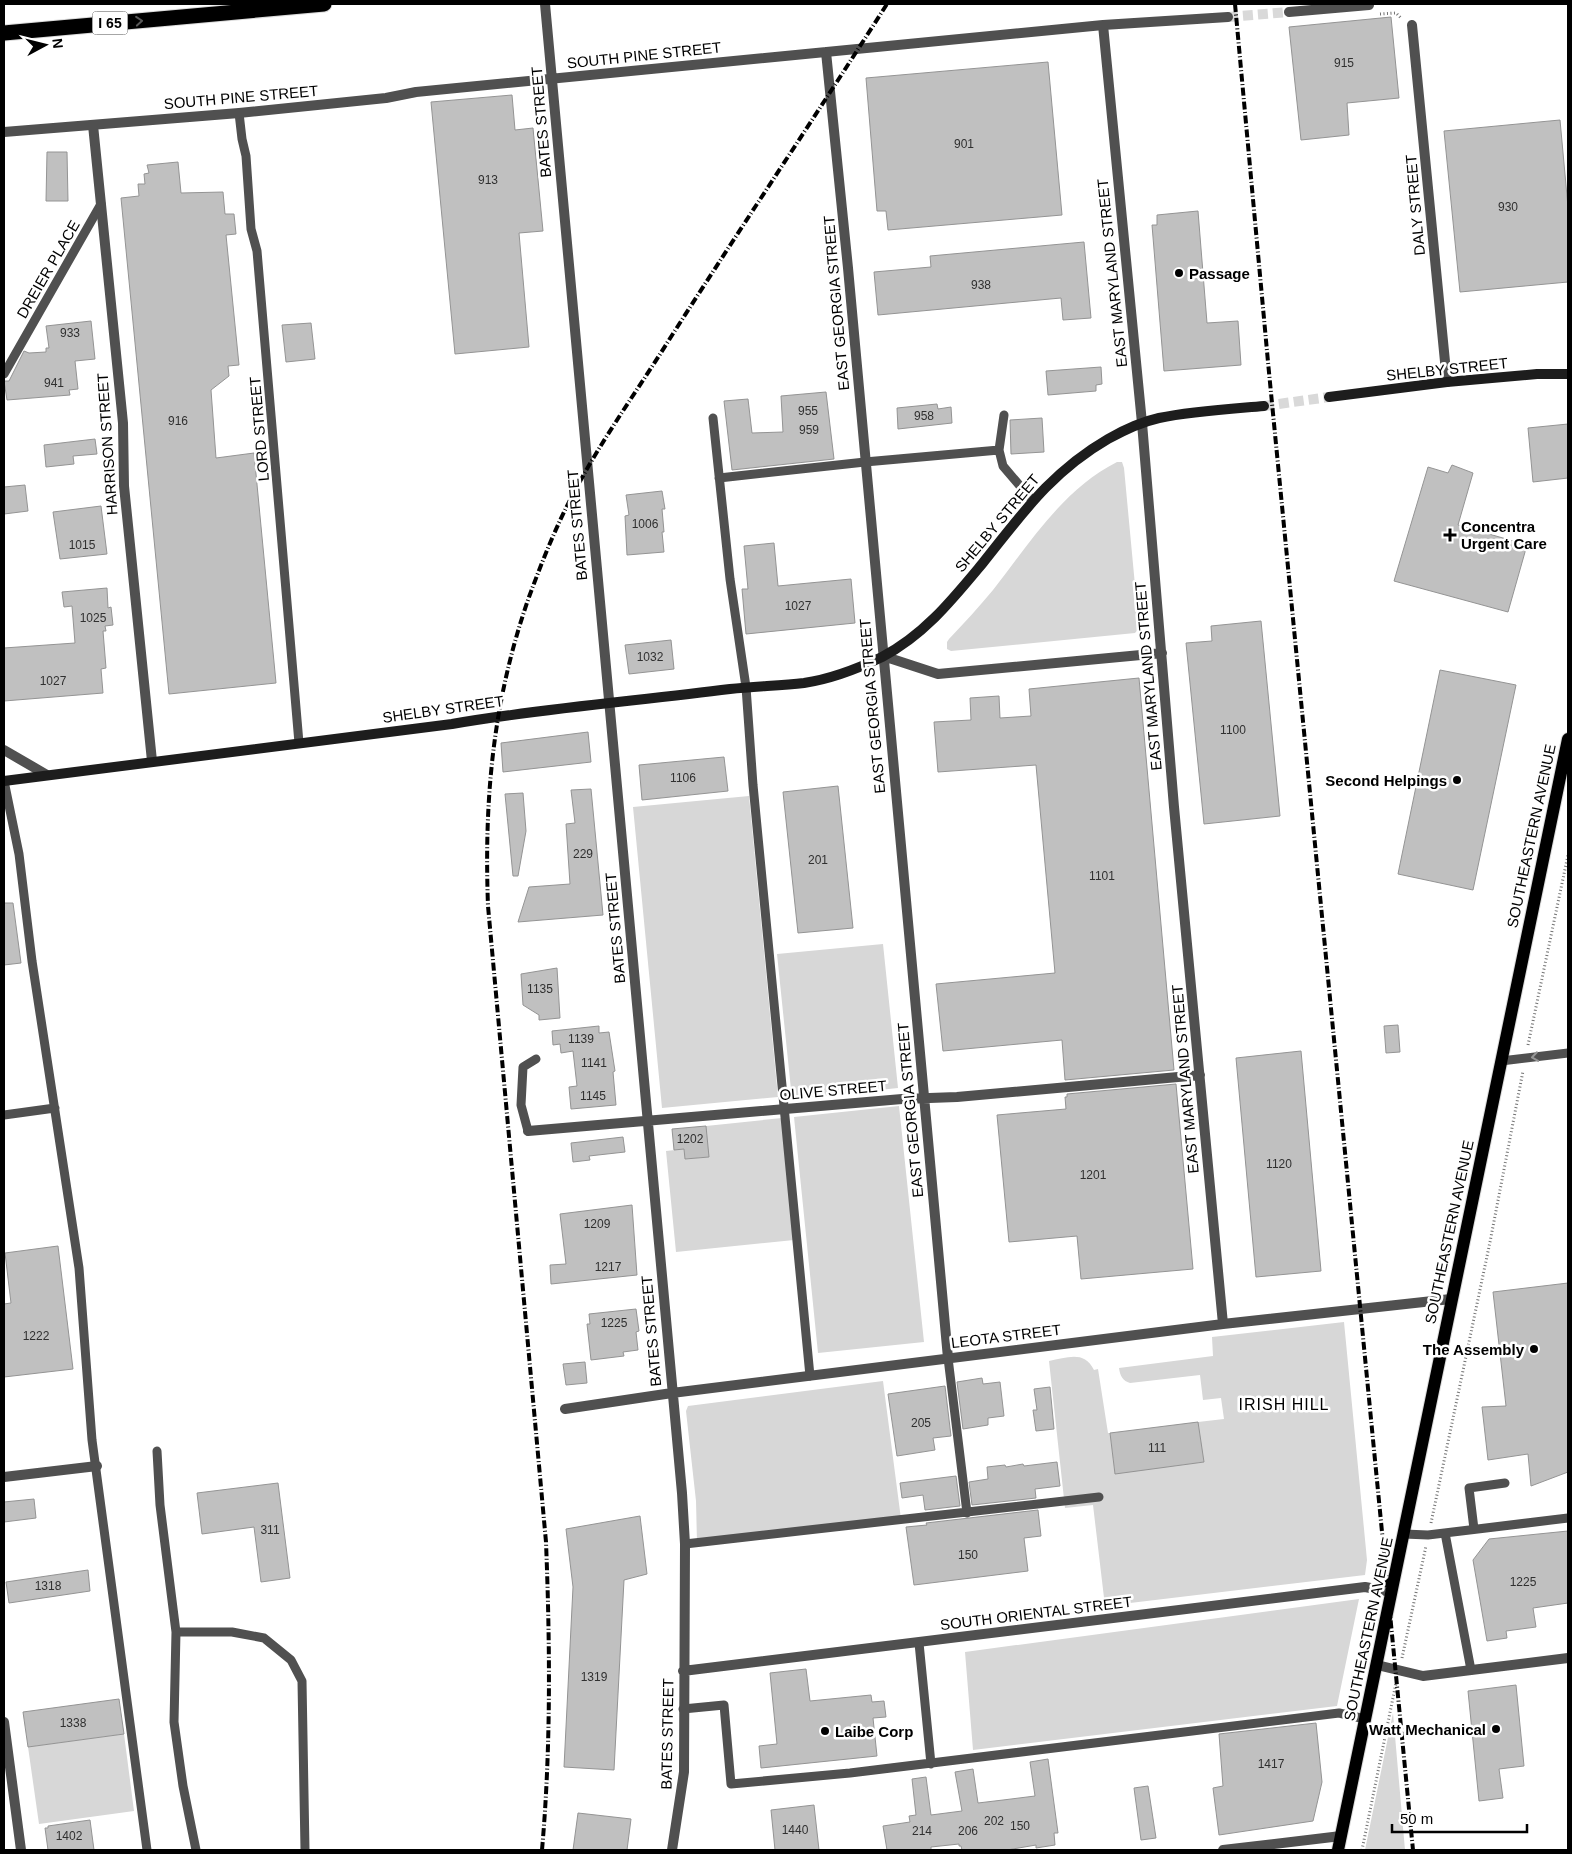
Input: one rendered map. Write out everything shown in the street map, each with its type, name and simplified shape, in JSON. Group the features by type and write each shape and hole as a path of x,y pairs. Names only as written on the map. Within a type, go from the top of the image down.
{"highway":[{"name":"I 65","path":"4,33 324,4"}],"main road":[{"name":"SHELBY STREET","path":"1328,397 1447,382 1537,374 1568,374"},
{"name":"SHELBY STREET","path":"4,781 610,702 746,687 802,683 849,672 896,649 926,628 948,606 1032,500 1064,468 1088,451 1121,432 1158,418 1264,406"},
{"name":"SOUTHEASTERN AVENUE","path":"1338,1850 1568,739"}],"street":[{"name":"BATES STREET","path":"545,4 584,426 586,470 610,702 682,1493 684,1544 683,1780 672,1850"},
{"path":"1289,12 1369,5"},
{"name":"SOUTH PINE STREET","path":"4,132 239,113 552,78 1103,25 1228,18"},
{"name":"EAST MARYLAND STREET","path":"1103,25 1142,423 1174,807 1223,1324"},
{"name":"DALY STREET","path":"1412,25 1447,382"},
{"name":"EAST GEORGIA STREET","path":"826,52 843,214 948,1358"},
{"name":"HARRISON STREET","path":"93,125 123,422 124,486 152,761"},
{"path":"883,656 938,674 1162,653"},
{"path":"4,750 47,775"},
{"name":"OLIVE STREET","path":"528,1131 924,1097 957,1097 1200,1074"},
{"name":"LEOTA STREET","path":"565,1409 672,1393 948,1358 1223,1324 1451,1299"},
{"path":"4,1477 97,1466"},
{"name":"SOUTH ORIENTAL STREET","path":"683,1672 1365,1587 1392,1592"},
{"path":"1377,1665 1423,1676 1568,1658"},
{"path":"4,1722 21,1850"},
{"path":"1223,1850 1341,1836"}],"lane":[{"name":"LORD STREET","path":"239,113 246,156 251,230 258,251 299,744"},
{"name":"DREIER PLACE","path":"4,374 101,204"},
{"path":"1004,415 999,450 1003,466 1032,500"},
{"path":"713,418 730,579 746,687 753,785 786,1109 810,1376"},
{"path":"719,478 999,450"},
{"path":"4,781 19,854 32,961 79,1268 92,1440 147,1850"},
{"path":"1501,1061 1526,1055 1568,1053"},
{"path":"528,1131 521,1105 524,1067 536,1059"},
{"path":"4,1115 55,1108"},
{"path":"948,1358 967,1513"},
{"path":"157,1451 160,1506 176,1632 174,1722 183,1786 196,1850"},
{"path":"1474,1529 1469,1488 1505,1483"},
{"path":"684,1544 1098,1497"},
{"path":"1404,1534 1428,1535 1568,1518"},
{"path":"1445,1533 1471,1670"},
{"path":"176,1632 232,1632 264,1638 290,1660 302,1681 305,1850"},
{"path":"919,1643 931,1764"},
{"path":"683,1709 724,1705 731,1784 931,1764 1339,1713 1365,1719"}],"path":[{"path":"1369,5 1369,14 1396,13 1400,16 1402,26 1412,25"},
{"path":"1399,1670 1490,1242 1526,1055 1568,855"},
{"path":"1362,1850 1394,1693"}],"shaded area":[{"path":"1117,462 1122,462 1124,468 1139,628 1135,633 951,651 947,649 949,639 993,590 1048,519 1080,487 1098,473"},
{"path":"749,796 778,1097 662,1108 633,807"},
{"path":"883,944 898,1088 792,1099 777,954"},
{"path":"899,1106 924,1342 818,1353 794,1117"},
{"path":"782,1118 794,1240 676,1252 666,1151 684,1149 686,1159 708,1157 706,1126"},
{"path":"1344,1322 1367,1560 1365,1575 1105,1606 1093,1505 1065,1508 1049,1361 1074,1357 1085,1360 1094,1370 1098,1369 1108,1433 1110,1433 1115,1473 1203,1462 1198,1422 1224,1419 1221,1398 1203,1400 1200,1375 1130,1383 1122,1378 1119,1368 1213,1356 1212,1337"},
{"path":"883,1381 901,1519 697,1543 696,1501 686,1411 688,1406"},
{"path":"1359,1599 1337,1706 973,1750 965,1652"},
{"path":"1393,1713 1405,1850 1365,1850"},
{"path":"124,1734 134,1811 39,1824 28,1747"}],"building":[{"path":"1391,17 1399,98 1347,103 1349,135 1301,140 1289,27"},
{"path":"1048,62 1062,215 888,230 886,211 877,211 866,78"},
{"path":"512,95 515,130 533,128 543,231 519,233 529,347 455,354 431,102"},
{"path":"1560,120 1568,207 1568,282 1460,292 1444,131"},
{"path":"47,152 67,152 68,201 46,201"},
{"path":"178,162 181,193 223,192 225,214 234,214 236,234 226,235 239,365 228,366 229,376 211,390 216,458 254,453 276,683 169,694 121,198 139,196 138,184 145,184 144,174 149,173 147,165"},
{"name":"Passage","path":"1198,211 1207,323 1238,321 1241,365 1164,371 1152,225 1157,225 1157,215"},
{"path":"1084,242 1091,318 1063,320 1061,298 878,315 874,272 931,267 930,256"},
{"path":"91,321 95,359 75,361 78,389 69,390 70,395 7,400 4,381 9,381 24,351 29,353 46,352 46,348 49,348 46,326"},
{"path":"311,323 315,359 286,362 282,325"},
{"path":"1101,367 1102,384 1096,385 1096,391 1048,395 1046,371"},
{"path":"826,392 834,459 732,470 724,401 748,399 752,433 783,432 781,396"},
{"path":"937,404 938,409 951,407 952,423 898,429 897,408"},
{"path":"1042,418 1044,452 1011,454 1010,420"},
{"path":"1568,424 1568,478 1533,482 1528,428"},
{"path":"95,439 97,454 73,456 74,464 46,467 44,445"},
{"name":"Concentra Urgent Care","path":"1452,465 1473,473 1458,525 1527,545 1508,612 1394,581 1428,467 1448,473"},
{"path":"25,485 28,511 4,514 4,487"},
{"path":"662,491 665,509 662,509 664,552 627,555 625,516 629,515 626,495"},
{"path":"101,506 107,554 60,559 53,512"},
{"path":"774,543 778,586 851,579 855,623 746,634 742,589 748,589 744,546"},
{"path":"107,588 108,608 111,607 113,625 105,626 106,631 103,631 106,668 101,669 103,693 4,701 4,648 75,643 72,606 64,607 62,592"},
{"path":"1261,621 1280,816 1204,824 1186,643 1212,641 1211,626"},
{"path":"671,640 674,669 629,674 625,645"},
{"name":"Second Helpings","path":"1440,670 1516,685 1473,890 1398,874"},
{"path":"1139,678 1174,1070 1065,1080 1062,1040 943,1051 936,984 1055,973 1036,765 938,772 934,722 971,720 970,698 999,696 1000,718 1031,716 1029,689"},
{"path":"588,732 591,762 503,772 501,743"},
{"path":"724,757 728,791 642,800 639,765"},
{"path":"838,786 853,928 798,933 783,792"},
{"path":"591,789 603,915 518,922 529,887 570,884 566,824 575,823 571,790"},
{"path":"523,793 526,831 518,876 513,876 505,794"},
{"path":"4,903 13,903 21,963 4,965"},
{"path":"557,968 560,1018 539,1020 539,1015 523,1005 521,974"},
{"path":"1398,1025 1400,1052 1386,1053 1384,1026"},
{"path":"599,1026 599,1033 609,1032 615,1071 613,1072 616,1105 571,1109 569,1087 577,1086 573,1051 561,1053 560,1044 553,1045 552,1031"},
{"path":"1301,1051 1321,1271 1256,1277 1236,1058"},
{"path":"1176,1084 1193,1269 1081,1279 1077,1236 1009,1242 997,1115 1066,1109 1065,1097 1067,1097 1067,1094"},
{"path":"706,1126 709,1157 685,1159 684,1149 674,1150 672,1129"},
{"path":"623,1137 625,1152 589,1156 590,1160 573,1162 571,1143"},
{"path":"632,1205 637,1275 551,1284 550,1265 566,1264 560,1214"},
{"path":"58,1246 73,1369 4,1377 4,1304 11,1303 5,1253"},
{"name":"The Assembly","path":"1568,1283 1568,1472 1531,1486 1528,1454 1488,1460 1482,1407 1506,1406 1493,1292"},
{"path":"636,1309 639,1331 636,1332 638,1350 623,1352 624,1356 591,1360 587,1324 590,1324 589,1314"},
{"path":"585,1362 587,1383 566,1385 563,1364"},
{"path":"982,1378 983,1384 1000,1382 1004,1416 988,1418 988,1425 963,1429 957,1382"},
{"path":"945,1386 951,1436 933,1438 935,1450 897,1456 888,1394"},
{"path":"1050,1387 1054,1429 1036,1431 1033,1410 1037,1410 1034,1389"},
{"path":"1198,1422 1204,1462 1115,1474 1110,1433"},
{"path":"1057,1462 1060,1486 1035,1489 1036,1498 972,1505 969,1482 988,1479 987,1467 1005,1465 1006,1467 1023,1464 1024,1466"},
{"path":"956,1476 960,1506 925,1510 923,1495 902,1498 900,1483"},
{"path":"278,1483 290,1578 261,1582 254,1527 202,1534 197,1493"},
{"path":"34,1499 36,1518 4,1522 4,1502"},
{"path":"1038,1510 1041,1536 1024,1538 1028,1571 914,1585 906,1527"},
{"path":"640,1516 647,1574 624,1580 614,1770 564,1767 573,1587 566,1529"},
{"path":"1568,1531 1568,1603 1533,1608 1536,1627 1506,1631 1507,1638 1487,1641 1473,1560 1489,1539"},
{"path":"88,1570 90,1591 9,1603 6,1582"},
{"name":"Laibe Corp","path":"806,1669 810,1701 871,1695 872,1702 884,1701 886,1717 873,1718 877,1756 761,1768 759,1746 777,1744 770,1673"},
{"name":"Watt Mechanical","path":"1516,1685 1524,1766 1499,1769 1503,1798 1479,1801 1468,1691"},
{"path":"119,1699 124,1734 28,1747 23,1712"},
{"path":"1316,1723 1322,1782 1313,1821 1219,1835 1213,1788 1223,1786 1219,1734"},
{"path":"1048,1759 1058,1833 1054,1833 1055,1845 1036,1848 1036,1845 1007,1850 962,1850 959,1844 931,1847 931,1850 887,1850 883,1826 910,1822 909,1816 916,1815 912,1779 926,1777 931,1815 962,1811 955,1772 973,1769 978,1803 1035,1796 1030,1762"},
{"path":"1148,1786 1156,1838 1141,1840 1134,1788"},
{"path":"814,1805 819,1850 775,1850 771,1810"},
{"path":"578,1813 631,1819 627,1850 573,1850"},
{"path":"90,1820 94,1850 48,1850 45,1828"}],"tunnel":[{"path":"1228,17 1289,12"},
{"path":"1264,406 1329,397"}],"railway":[{"path":"542,1850 549,1696 546,1542 488,906 487,866 490,788 499,712 517,635 529,597 551,540 588,466 887,4"},
{"path":"1235,4 1268,362 1413,1850"}],"place":[{"name":"Passage","path":"1179,273"},
{"name":"Concentra Urgent Care","path":"1450,535"},
{"name":"Second Helpings","path":"1457,780"},
{"name":"The Assembly","path":"1534,1349"},
{"name":"Watt Mechanical","path":"1496,1729"},
{"name":"Laibe Corp","path":"825,1731"}],"district":[{"name":"IRISH HILL","path":"1284,1404"}]}
